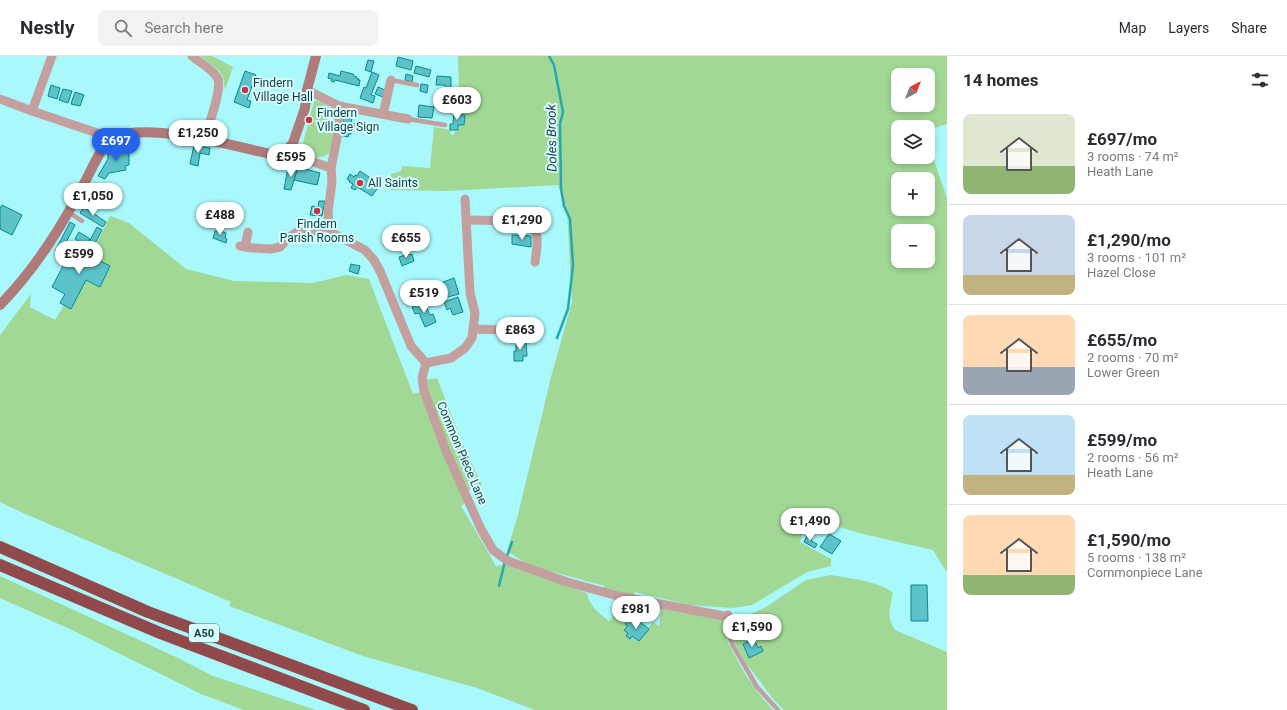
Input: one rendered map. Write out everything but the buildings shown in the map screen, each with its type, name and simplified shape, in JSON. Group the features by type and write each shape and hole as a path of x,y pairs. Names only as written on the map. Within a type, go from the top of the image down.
{"highway":[{"name":"A50","path":"0,548 148,612 412,710"},
{"name":"A50","path":"0,565 160,632 364,710"}],"street":[{"path":"32,112 52,56"},
{"path":"192,56 212,72 218,79 219,87 214,110 204,140"},
{"path":"0,305 19,285 38,261 68,212 102,149 110,140 124,134 148,133 174,135 278,156 285,152 293,143 305,108 307,90 316,56"},
{"path":"384,114 391,80"},
{"path":"307,90 339,106 408,119"},
{"path":"0,99 110,140"},
{"path":"339,106 339,128 331,168 332,182 328,212 329,226 334,234 365,250 374,260 380,271 410,346 426,363 451,358 465,348 472,338 475,313 470,293 465,199"},
{"path":"285,152 331,168"},
{"path":"467,220 522,221 531,224 536,230 537,240 535,262"},
{"path":"248,232 242,246 271,249 280,247 288,238 297,232 316,231 329,226"},
{"path":"474,329 534,331"},
{"name":"Common Piece Lane","path":"426,363 422,378 424,391 446,452 481,529 494,550 505,559 567,582 618,596 728,616"}],"lane":[{"path":"391,80 417,85"},
{"path":"408,119 445,125"},
{"path":"68,212 82,221"},
{"path":"728,616 728,633 732,644 757,687 778,710"}],"green space":[{"path":"201,56 212,56 233,67 225,90 223,77 219,71"},
{"path":"458,56 947,56 947,124 935,128 935,120 891,120 891,164 935,163 947,198 947,570 946,571 933,550 859,533 808,517 800,542 831,559 831,566 807,572 752,605 732,608 690,605 635,592 632,599 601,591 605,586 546,570 524,562 507,551 518,515 551,377 572,302 567,210 558,185 447,191 391,190 391,174 401,171 402,166 430,168 434,127 451,130 450,134 454,135 455,131 458,131 459,125 464,126 465,115 460,114 460,110 455,110 455,106 466,106 466,104 464,104 464,95 459,94"},
{"path":"314,101 322,102 328,107 332,112 335,123 334,135 329,153 318,158 314,158 306,154 302,147"},
{"path":"110,216 129,223 186,269 234,281 313,283 346,275 369,279 413,394 428,390 426,380 437,378 464,447 482,485 462,493 467,502 461,506 496,566 505,565 587,593 592,605 609,621 622,605 635,618 631,622 628,620 626,624 628,626 625,630 639,641 653,622 659,626 661,609 724,620 728,643 745,674 759,694 773,710 535,710 477,688 363,656 229,606 231,602 0,502 0,335 31,294 30,307 55,320 64,305 71,308 86,280 100,287 110,267 90,256"},
{"path":"831,575 873,583 888,589 893,593 890,607 890,621 895,630 947,652 947,710 784,710 774,700 746,663 734,642 731,619 751,614 766,607 806,580"},
{"path":"0,576 178,658 213,676 316,710 244,710 201,694 72,630 0,598"}],"waterway":[{"name":"Doles Brook","path":"549,56 554,65 563,112 560,124 561,189 564,206 570,219 573,265 568,309 557,338"},
{"path":"507,556 512,542"},
{"path":"499,586 505,561"}],"place":[{"name":"Findern Village Hall","path":"245,90"},
{"name":"Findern Village Sign","path":"309,120"},
{"name":"All Saints","path":"360,183"},
{"name":"Findern Parish Rooms","path":"317,211"}]}
